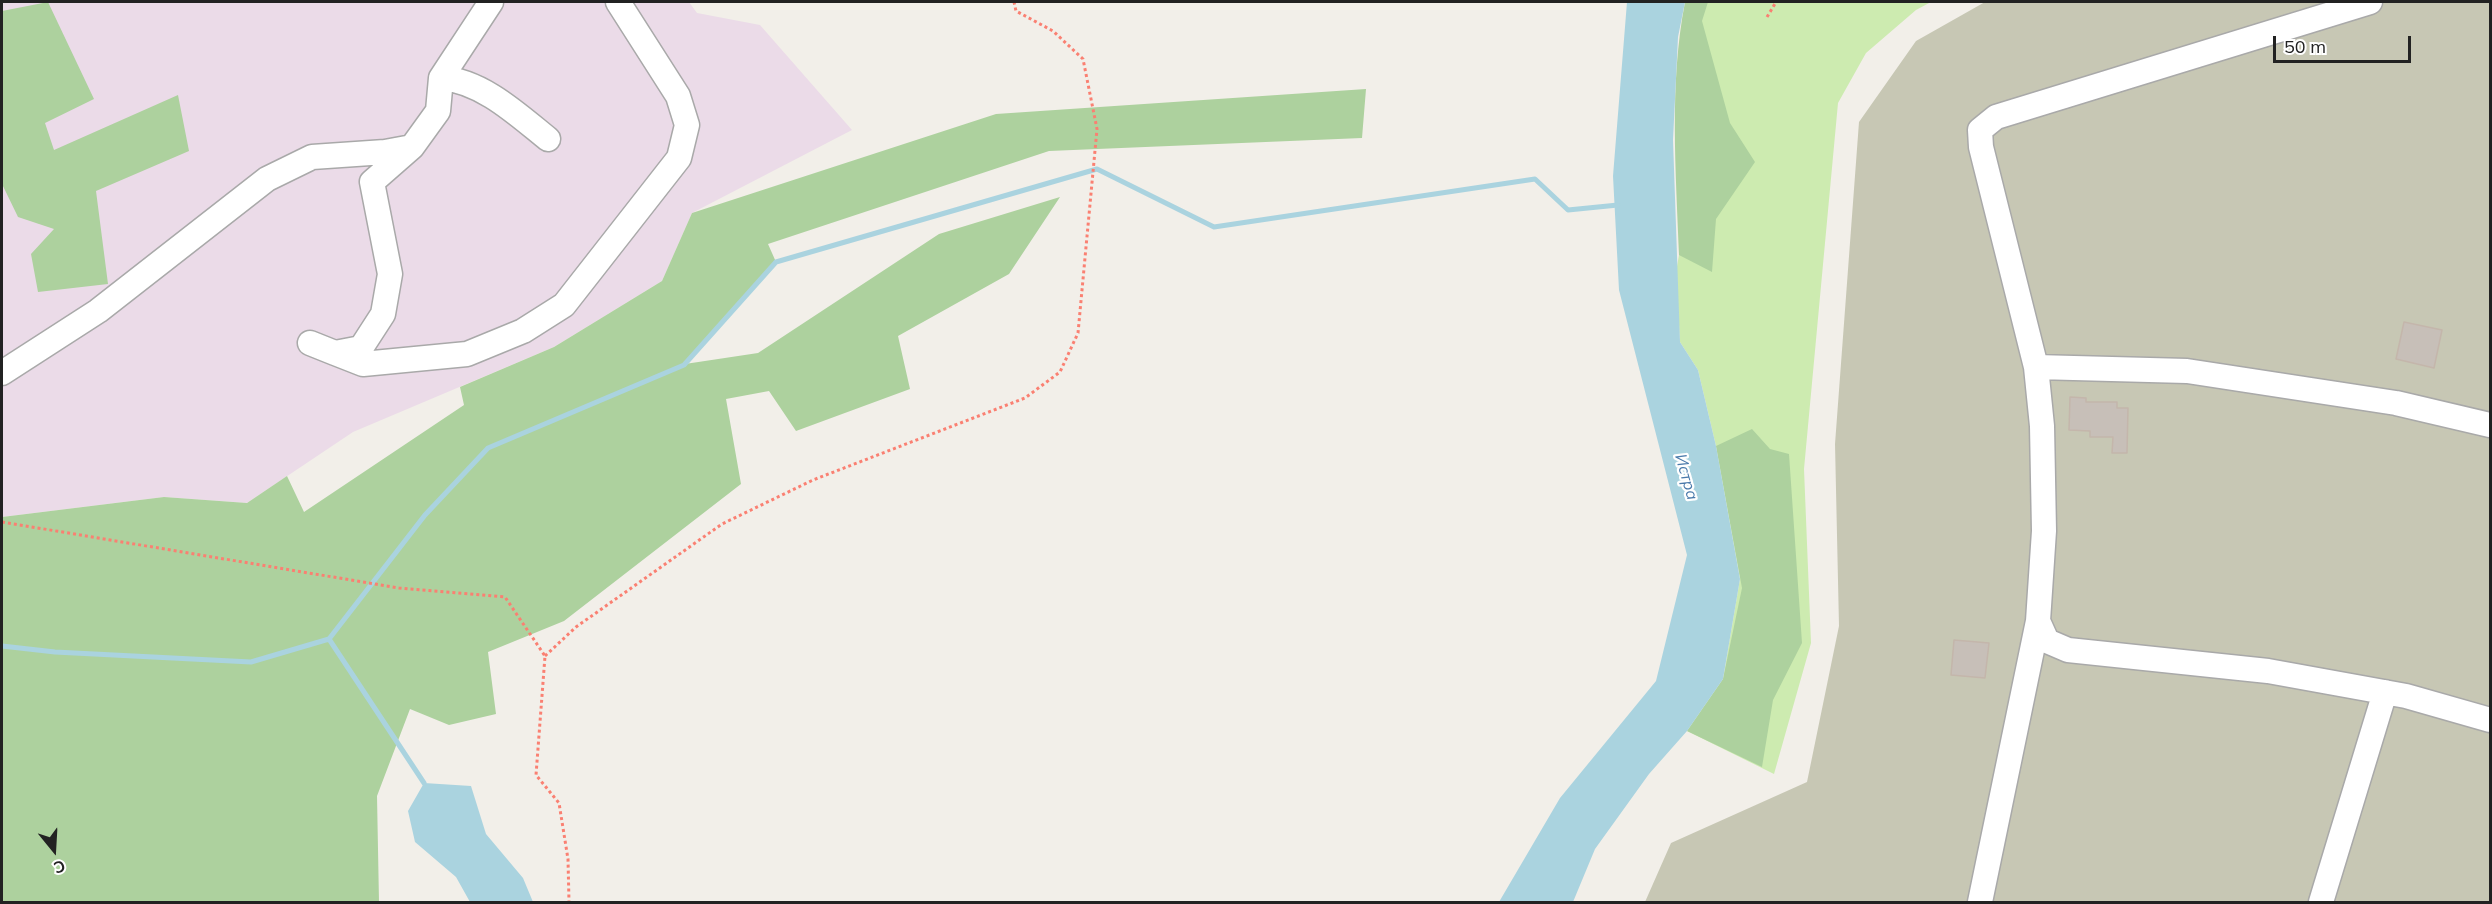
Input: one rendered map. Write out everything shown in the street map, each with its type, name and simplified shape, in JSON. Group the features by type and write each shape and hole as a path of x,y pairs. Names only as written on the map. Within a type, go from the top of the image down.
{"street":[{"path":"335,353 361,348 383,314 390,274 372,183 412,147 438,111 441,78 491,2"},
{"path":"310,343 363,364 467,354 523,331 564,304 679,158 687,125 678,96 618,2"},
{"path":"1980,903 2038,621 2044,531 2042,426 2036,367 1982,147 1980,130 1996,117 2370,2"},
{"path":"441,78 462,80 512,110 548,139"},
{"path":"2,373 98,310 267,178 312,157 385,153 412,147"},
{"path":"2036,367 2187,371 2396,403 2490,425"},
{"path":"2038,621 2047,641 2068,650 2268,670 2385,692 2490,720"},
{"path":"2321,903 2385,692"}],"path":[{"path":"545,656 576,627 722,524 813,480 1025,398 1060,372 1078,333 1097,129 1083,59 1053,31 1016,11 1014,2"},
{"path":"1767,17 1776,2"},
{"path":"2,522 390,587 505,597 545,656 536,775 559,803 568,859 569,903"}],"shaded area":[{"path":"2,2 689,2 697,13 760,25 852,130 692,213 662,281 554,347 353,432 247,503 164,497 2,517"},
{"path":"1985,2 2490,2 2490,902 1645,902 1671,843 1807,782 1839,626 1835,444 1859,122 1916,41"}],"green space":[{"path":"48,2 94,99 45,123 54,150 178,95 189,151 96,191 108,284 38,292 31,254 54,229 18,217 2,184 2,11"},
{"path":"1685,2 1931,2 1916,10 1866,53 1838,103 1804,469 1811,643 1774,774 1687,731 1723,679 1740,579 1716,446 1698,370 1680,342 1676,272 1679,255"},
{"path":"1685,2 1708,2 1702,21 1730,123 1755,162 1716,219 1712,272 1679,255 1675,96"},
{"path":"1366,89 1362,138 1049,151 768,244 776,262 685,364 758,353 939,234 1060,197 1009,274 898,336 910,389 796,431 769,391 726,399 741,484 564,621 488,652 496,714 449,725 410,709 377,796 379,902 2,902 2,517 164,497 247,503 287,476 304,512 464,405 460,387 554,347 662,281 692,213 996,114"},
{"path":"1752,429 1770,449 1789,454 1802,643 1773,700 1762,767 1687,731 1723,679 1742,588 1716,446"}],"water":[{"name":"Истра","path":"1627,2 1685,2 1678,37 1673,140 1680,342 1698,370 1716,446 1740,579 1723,679 1687,731 1649,774 1595,849 1573,902 1499,902 1560,798 1656,681 1687,555 1619,290 1613,176"},
{"path":"424,783 471,786 486,834 523,878 533,902 470,902 456,877 415,842 408,811"}],"building":[{"path":"2404,322 2442,330 2434,368 2396,359"},
{"path":"2070,397 2086,398 2086,402 2117,402 2117,408 2128,408 2127,453 2112,453 2113,437 2090,437 2090,431 2069,430"},
{"path":"1954,640 1989,643 1985,678 1951,675"}],"waterway":[{"path":"424,783 329,639 425,515 488,448 684,365 776,262 1097,169 1214,227 1535,179 1568,210 1618,205"},
{"path":"2,646 55,652 251,662 329,639"}]}
